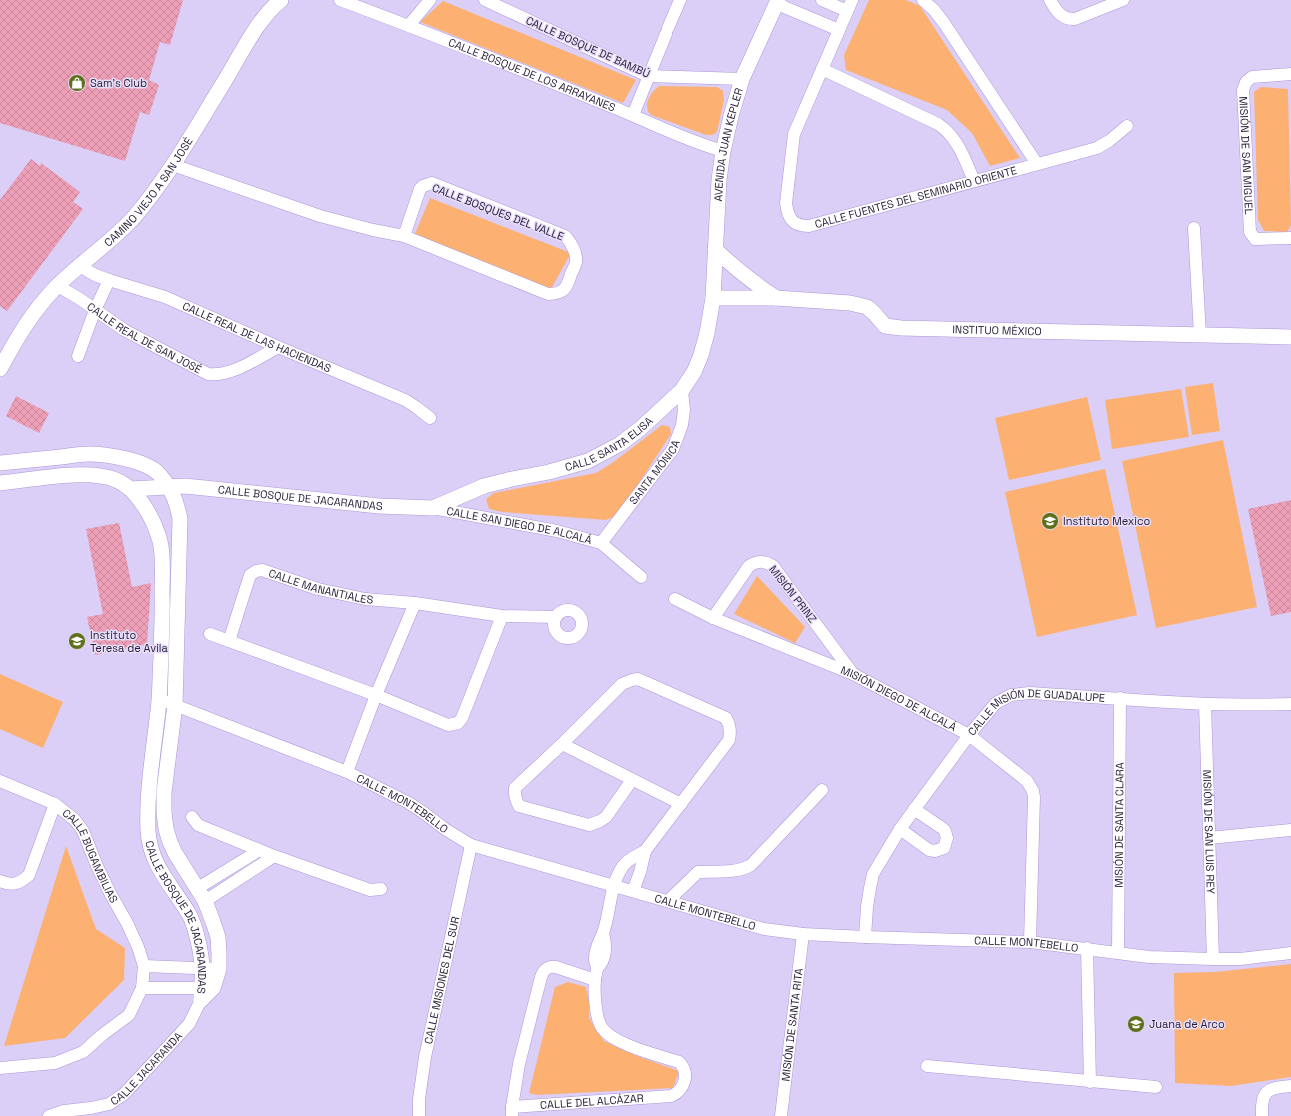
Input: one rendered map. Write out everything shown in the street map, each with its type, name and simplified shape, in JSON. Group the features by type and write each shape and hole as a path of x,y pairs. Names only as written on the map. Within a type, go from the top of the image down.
{"street":[{"name":"CAMINO VIEJO A SAN JOSÉ","path":"0,370 22,329 41,304 58,286 134,217 153,195 173,165 256,28 281,0"},
{"name":"CALLE BOSQUE DE LOS ARRAYANES","path":"340,0 408,25 633,115 704,146 723,151"},
{"path":"408,25 430,0"},
{"name":"CALLE BOSQUE DE BAMBÚ","path":"485,0 648,76 742,78"},
{"path":"633,115 680,0"},
{"path":"822,0 849,6 822,69 945,128 951,134 956,143 974,181"},
{"path":"923,0 934,10 944,23 1037,164"},
{"path":"1050,0 1057,12 1069,19 1075,19 1123,0"},
{"path":"777,2 839,30"},
{"name":"AVENIDA JUAN KEPLER","path":"713,298 719,180 723,151 742,78 777,2"},
{"name":"CALLE FUENTES DEL SEMINARIO ORIENTE","path":"822,69 794,134 786,203 787,212 790,218 800,226 809,226 1096,148 1127,126"},
{"name":"MISIÓN DE SAN MIGUEL","path":"1291,74 1252,77 1246,82 1242,90 1250,232 1255,239 1291,238"},
{"name":"CALLE BOSQUES DEL VALLE","path":"173,165 320,216 373,230 404,236 548,294 559,293 567,286 576,261 572,244 565,236 432,184 423,186 420,189 404,236"},
{"path":"1194,228 1200,335"},
{"path":"715,249 730,264 776,298"},
{"name":"CALLE REAL DE LAS HACIENDAS","path":"80,266 95,275 165,297 278,347 405,400 430,418"},
{"path":"78,356 95,310 109,280"},
{"name":"CALLE REAL DE SAN JOSÉ","path":"58,286 80,299 124,330 208,374 222,374 231,372 278,347"},
{"name":"INSTITUO MÉXICO","path":"713,298 776,298 850,303 867,307 885,326 892,328 1291,337"},
{"name":"CALLE SANTA ELISA","path":"433,508 484,486 588,462 620,444 641,428 682,390 694,372 701,355 707,333 713,298"},
{"name":"SANTA MÓNICA","path":"601,543 673,449 682,425 684,410 682,390"},
{"path":"0,463 89,454 112,457 134,461 148,466 158,473 168,486"},
{"path":"0,483 90,474 115,479 131,489"},
{"name":"CALLE BOSQUE DE JACARANDAS","path":"168,486 173,495 180,519 175,705 164,792 164,818 166,829 175,853 202,894 214,922 218,937 220,954 219,969 205,992"},
{"name":"CALLE BOSQUE DE JACARANDAS","path":"131,489 185,486 379,506 433,508"},
{"name":"CALLE BOSQUE DE JACARANDAS","path":"131,489 155,525 160,542 162,564 159,699 147,808 148,834 157,866 189,916 195,930 205,992"},
{"name":"CALLE SAN DIEGO DE ALCALÁ","path":"433,508 557,531 601,543 641,577"},
{"name":"MISIÓN PRINZ","path":"712,618 749,566 755,562 763,561 773,566 853,674"},
{"name":"CALLE MANANTIALES","path":"229,641 250,575 256,571 262,570 318,589 365,599 415,603 502,616 556,617"},
{"name":"MISIÓN DIEGO DE ALCALÁ","path":"675,598 712,618 853,674 969,735 1028,781 1033,791 1030,942"},
{"path":"347,772 376,695 415,603"},
{"path":"210,634 376,695 448,725 458,722 462,718 502,616"},
{"path":"632,780 606,817 595,824 589,825 519,806 516,801 515,788 562,744 622,684 632,680 638,679 726,718 731,732 729,740 645,851 640,872 633,891"},
{"name":"CALLE MISIÓN DE GUADALUPE","path":"865,937 868,901 873,874 914,809 969,735 996,703 1011,695 1029,693 1205,704 1291,704"},
{"name":"MISIÓN DE SANTA CLARA","path":"1118,953 1120,698"},
{"name":"CALLE MONTEBELLO","path":"159,699 347,772 409,803 445,829 471,845 764,929 803,934 1030,942 1149,956 1213,959 1240,959 1291,953"},
{"name":"MISIÓN DE SAN LUIS REY","path":"1205,704 1213,959"},
{"path":"562,744 680,804"},
{"name":"CALLE BUGAMBILIAS","path":"0,781 55,804 75,820 83,831 97,866 127,923 138,947 144,966"},
{"path":"668,901 692,876 698,872 738,870 751,865 822,790"},
{"path":"0,881 9,884 16,883 24,880 29,875 55,804"},
{"path":"900,829 929,850 935,851 944,848 948,838 945,831 914,809"},
{"path":"192,817 198,825 258,851 370,890 381,889"},
{"path":"1209,838 1291,830"},
{"name":"CALLE MISIONES DEL SUR","path":"419,1116 419,1099 425,1057 471,845"},
{"path":"202,894 258,851"},
{"path":"595,980 597,968 602,963 606,945 603,933 614,886 624,864 645,851"},
{"path":"202,894 274,856"},
{"name":"MISIÓN DE SANTA RITA","path":"781,1116 803,934"},
{"path":"1087,948 1090,1082"},
{"path":"0,1068 55,1063 82,1052 129,1015 142,988 144,966 219,969"},
{"name":"CALLE DEL ALCÁZAR","path":"550,966 556,967 595,980 596,1012 601,1027 608,1035 626,1045 679,1062 683,1066 685,1078 680,1091 671,1096 512,1112 520,1057 543,971 550,966"},
{"path":"142,988 205,992"},
{"name":"CALLE JACARANDA","path":"49,1116 64,1111 109,1104 124,1094 189,1024 205,992"},
{"path":"927,1066 1156,1088"},
{"path":"1262,1116 1262,1102 1264,1096 1269,1090 1291,1086"}],"shaded area":[{"path":"869,0 906,0 920,6 1020,158 990,166 972,133 947,110 846,70 844,55"},
{"path":"443,1 636,80 623,103 420,22"},
{"path":"659,86 717,87 723,91 724,100 717,132 712,135 706,135 651,115 647,108 648,100"},
{"path":"1261,87 1288,89 1291,225 1287,232 1264,231 1258,220 1254,92"},
{"path":"430,198 571,253 551,289 414,236"},
{"path":"1213,383 1220,431 1192,435 1185,387"},
{"path":"1181,389 1189,437 1112,449 1105,400"},
{"path":"1087,397 1101,460 1009,480 995,418"},
{"path":"662,425 670,427 671,434 618,515 606,520 502,512 489,509 486,499 494,493 596,473 612,463"},
{"path":"1223,440 1257,607 1156,628 1122,461"},
{"path":"1105,469 1137,615 1037,637 1005,492"},
{"path":"757,576 805,627 795,643 734,614"},
{"path":"0,674 63,702 43,748 0,729"},
{"path":"66,846 96,929 125,948 124,980 65,1038 4,1046"},
{"path":"1291,964 1291,1077 1231,1086 1175,1083 1174,973 1215,972"},
{"path":"568,982 586,987 589,1003 589,1018 604,1041 637,1056 679,1071 673,1088 537,1095 529,1093 555,987"}],"building":[{"name":"Sam's Club","path":"0,0 183,0 170,45 160,42 149,80 159,85 149,115 140,112 125,161 0,123"},
{"path":"31,159 40,166 41,163 80,192 73,202 83,209 7,311 0,306 0,200"},
{"path":"16,396 49,413 39,433 6,416"},
{"path":"1291,500 1291,612 1271,616 1248,509"},
{"path":"119,523 132,587 151,583 147,644 95,655 87,617 103,614 86,529"}],"place":[{"name":"Sam's Club","path":"77,83"},
{"name":"Instituto Mexico","path":"1050,521"},
{"name":"Instituto Teresa de Avila","path":"77,641"},
{"name":"Juana de Arco","path":"1136,1024"}]}
